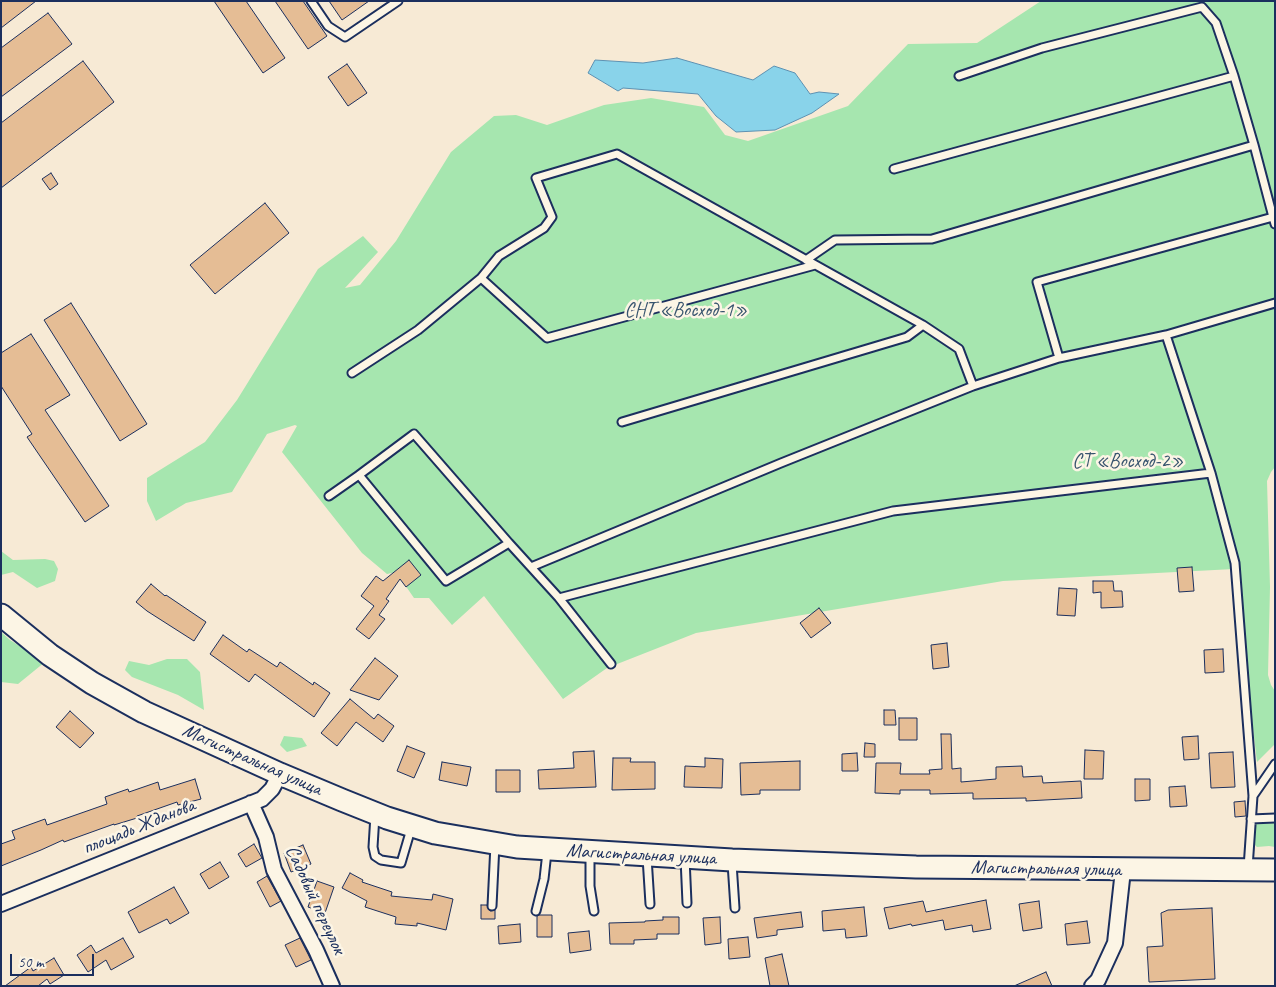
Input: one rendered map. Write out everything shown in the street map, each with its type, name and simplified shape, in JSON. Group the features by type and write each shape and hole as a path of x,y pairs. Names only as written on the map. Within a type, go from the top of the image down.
{"main road":[{"name":"Магистральная улица","path":"1,615 50,655 92,683 144,712 280,774 375,813 435,833 495,844 547,849 732,860 916,868 1275,870"}],"street":[{"name":"площадь Жданова","path":"1,904 262,799 272,789 280,774"},
{"name":"Садовый переулок","path":"251,803 266,837 274,870 316,950 332,986"},
{"path":"1092,986 1098,980 1116,943 1123,870"}],"lane":[{"path":"311,1 328,26 345,37 398,1"},
{"path":"959,76 1042,48 1202,7 1216,23 1234,76 1274,221 1037,282 1058,358"},
{"path":"894,169 1234,76"},
{"path":"806,260 835,240 932,239 1254,145"},
{"path":"352,373 418,330 481,278 499,256 544,228 552,217 536,178 617,154 923,325 959,349 973,386"},
{"path":"481,278 547,338 815,265"},
{"path":"531,567 781,463 973,386 1058,358 1166,335 1275,303"},
{"path":"622,422 907,336 923,325"},
{"path":"1166,335 1211,472 1235,563 1253,796 1248,870"},
{"path":"329,496 414,434 559,598 611,664"},
{"path":"559,598 893,511 1211,472"},
{"path":"359,475 446,582 509,543"},
{"path":"1253,796 1275,764"},
{"path":"375,813 373,847 376,856 381,860 401,863 412,826"},
{"path":"1251,819 1275,818"},
{"path":"492,906 495,844"},
{"path":"536,911 544,879 547,849"},
{"path":"590,852 590,886 594,910"},
{"path":"647,855 650,904"},
{"path":"685,857 686,903"},
{"path":"732,860 735,908"}],"green space":[{"path":"1041,1 1275,1 1275,467 1267,481 1270,587 1268,675 1275,691 1275,744 1257,762 1234,569 1003,581 696,633 607,668 563,699 484,596 452,625 429,598 414,598 396,572 387,574 362,553 282,452 297,426 295,425 267,434 232,492 186,503 156,521 147,501 147,478 205,442 237,400 318,269 363,236 378,252 345,288 360,285 396,241 451,152 494,116 516,115 547,125 604,105 651,98 704,107 725,135 748,141 848,106 908,44 977,43"},
{"path":"1,551 13,560 45,559 54,561 58,569 55,581 37,588 13,572 1,575"},
{"path":"1,632 10,640 45,662 18,684 1,682"},
{"path":"167,659 187,659 200,672 204,710 178,695 132,677 125,670 129,661 149,665"},
{"path":"284,736 302,738 307,746 287,752 280,745"},
{"path":"1275,823 1275,847 1257,847 1254,844 1256,824"}],"water":[{"path":"677,58 753,80 774,66 795,73 810,94 819,92 839,94 812,113 775,130 736,132 716,116 698,94 623,88 618,91 588,73 595,60 643,63"}],"building":[{"path":"1,1 36,1 1,28"},
{"path":"214,1 246,1 285,58 263,73"},
{"path":"275,1 303,1 327,36 308,49"},
{"path":"329,1 369,1 342,20"},
{"path":"48,13 72,44 1,97 1,48"},
{"path":"83,61 114,102 1,188 1,123"},
{"path":"347,64 367,93 348,106 328,77"},
{"path":"51,173 58,184 50,190 42,179"},
{"path":"265,203 289,233 215,294 190,265"},
{"path":"71,303 147,424 120,441 44,320"},
{"path":"31,334 70,395 45,410 109,506 85,522 27,437 32,434 1,386 1,353"},
{"path":"409,560 421,575 406,587 400,579 386,599 389,601 379,615 385,619 369,639 356,629 374,606 361,596 376,576 383,581"},
{"path":"1192,567 1194,591 1179,592 1177,568"},
{"path":"1093,581 1113,581 1114,591 1122,591 1123,607 1101,608 1101,592 1093,593"},
{"path":"151,584 165,596 206,622 194,641 136,602"},
{"path":"1059,588 1077,589 1075,616 1057,615"},
{"path":"819,608 831,623 811,638 800,623"},
{"path":"223,635 247,652 249,649 277,667 280,662 313,685 314,682 330,693 314,717 255,674 249,682 210,654"},
{"path":"947,643 949,667 933,669 931,645"},
{"path":"1223,649 1224,672 1205,673 1204,650"},
{"path":"375,658 398,676 379,700 350,690"},
{"path":"350,699 374,719 378,714 394,726 383,742 356,722 337,746 321,733"},
{"path":"884,710 895,710 896,725 884,725"},
{"path":"70,711 94,733 80,748 56,727"},
{"path":"899,718 917,718 917,740 899,740"},
{"path":"941,734 951,734 952,769 961,768 961,782 996,779 996,767 1022,766 1023,777 1042,776 1043,783 1081,781 1082,798 1026,801 1026,798 973,799 973,793 930,794 930,790 900,790 900,794 875,793 876,763 901,763 900,774 930,774 929,770 942,769"},
{"path":"1198,736 1199,759 1184,760 1182,737"},
{"path":"865,743 875,744 875,757 864,757"},
{"path":"407,746 425,753 414,778 397,771"},
{"path":"1085,750 1104,751 1103,779 1084,779"},
{"path":"594,751 596,787 539,789 538,770 574,768 573,752"},
{"path":"1233,752 1235,787 1211,788 1209,753"},
{"path":"857,753 858,771 842,771 842,754"},
{"path":"613,758 631,758 630,762 655,762 655,789 612,790"},
{"path":"705,758 723,759 722,788 684,787 685,766 705,767"},
{"path":"800,761 800,790 760,790 760,794 741,795 740,763"},
{"path":"442,762 471,767 467,786 439,780"},
{"path":"496,770 520,770 520,792 496,792"},
{"path":"195,779 201,799 178,805 177,802 137,816 137,818 64,842 63,840 1,866 1,844 15,839 12,831 45,819 47,825 107,804 105,797 128,789 129,792 158,782 160,790"},
{"path":"1135,779 1150,779 1150,800 1135,801"},
{"path":"1185,786 1187,806 1170,807 1169,787"},
{"path":"1245,801 1246,816 1235,817 1234,802"},
{"path":"254,844 262,858 246,867 238,854"},
{"path":"303,845 311,864 291,872 284,853"},
{"path":"220,862 229,877 209,889 200,874"},
{"path":"350,873 363,880 362,882 392,892 391,896 432,900 433,894 453,899 446,930 417,923 417,926 395,924 396,917 365,907 367,901 342,888"},
{"path":"267,876 281,901 270,907 257,882"},
{"path":"317,881 334,887 325,913 308,907"},
{"path":"174,887 189,913 170,924 167,919 139,933 128,912"},
{"path":"986,900 991,929 973,932 972,925 945,930 943,920 889,929 884,908 923,901 926,912"},
{"path":"1039,901 1042,928 1023,931 1019,904"},
{"path":"481,905 487,905 490,911 495,910 495,919 481,919"},
{"path":"864,907 867,936 846,938 845,929 823,931 822,911"},
{"path":"1212,908 1215,979 1149,982 1147,947 1163,946 1161,913 1168,910"},
{"path":"801,912 803,927 777,930 777,935 757,938 754,918"},
{"path":"552,915 552,937 537,937 537,916"},
{"path":"663,917 679,917 679,934 657,934 657,939 634,940 634,944 610,944 609,923 663,920"},
{"path":"720,917 721,943 705,945 703,918"},
{"path":"1087,921 1090,943 1067,945 1065,924"},
{"path":"520,924 521,942 499,944 498,926"},
{"path":"589,931 591,950 570,953 568,933"},
{"path":"748,937 750,957 729,959 728,939"},
{"path":"123,938 134,957 111,970 106,960 88,972 77,955 91,945 96,953"},
{"path":"300,938 311,960 296,967 285,945"},
{"path":"782,954 789,986 770,986 765,958"},
{"path":"54,958 64,975 50,984 47,979 38,986 5,986 31,967 33,971"},
{"path":"1046,972 1052,986 1014,986"}],"park label":[{"name":"СНТ «Восход-1»","path":"686,311"},
{"name":"СТ «Восход-2»","path":"1128,462"}]}
